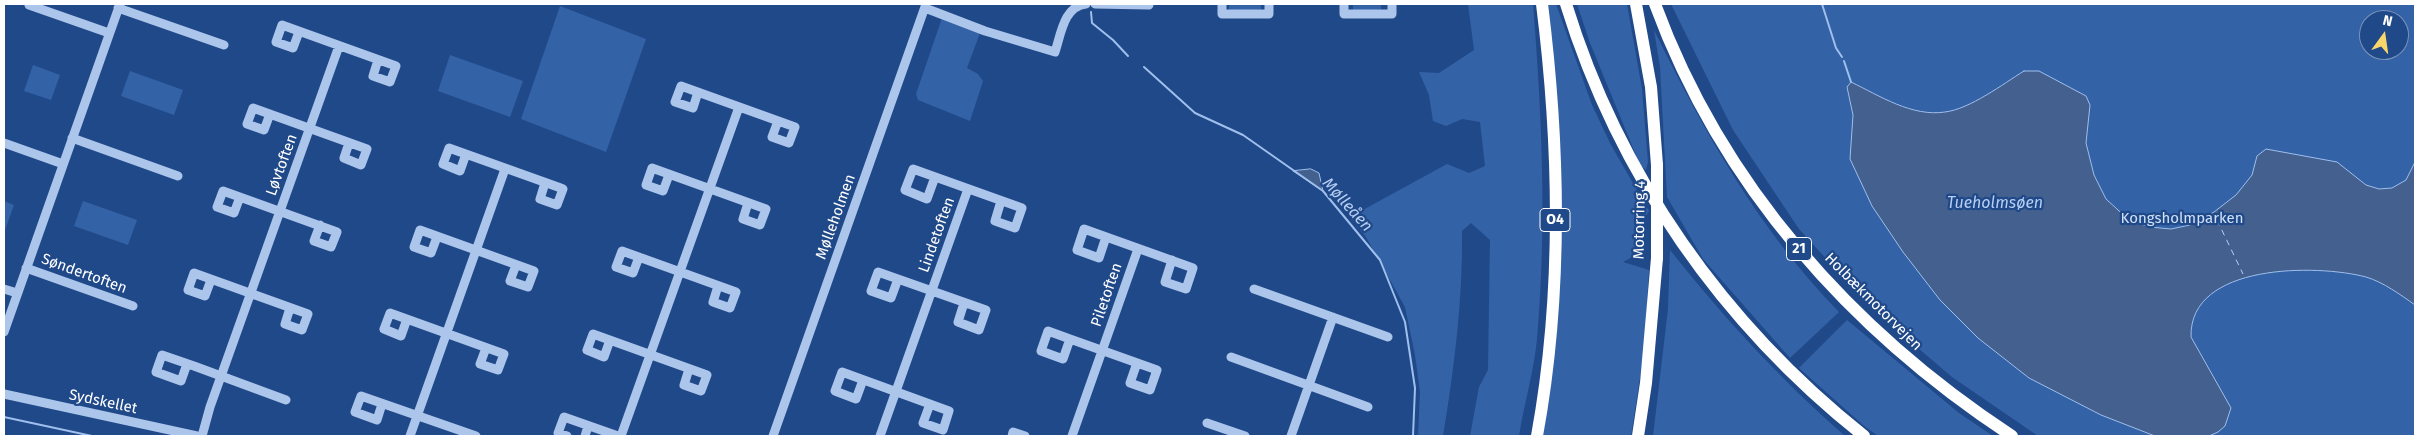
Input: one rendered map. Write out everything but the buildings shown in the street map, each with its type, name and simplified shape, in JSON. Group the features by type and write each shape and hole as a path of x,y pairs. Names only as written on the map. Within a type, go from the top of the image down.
{"highway":[{"name":"O4","path":"1537,436 1550,342 1555,246 1555,153 1542,4"},
{"path":"1566,4 1594,85 1615,131 1667,223 1697,265 1758,338 1816,396 1864,436"},
{"name":"Motorring 4","path":"1636,4 1651,87 1657,165 1656,258 1646,383 1638,436"},
{"name":"Holbækmotorvejen","path":"1655,4 1675,51 1721,139 1748,182 1784,230 1844,300 1880,335 1946,390 2012,436"}],"street":[{"name":"Mølleholmen","path":"773,436 926,6 985,31 1055,52 1068,13 1074,8 1086,4"},
{"path":"1095,4 1149,5"},
{"path":"1222,4 1222,14 1269,14 1269,4"},
{"path":"1344,4 1344,14 1392,14 1392,4"},
{"path":"29,5 109,33"},
{"name":"Søndertoften","path":"4,332 119,6 224,45"},
{"path":"299,32 378,60"},
{"name":"Løvtoften","path":"202,436 339,46"},
{"path":"698,92 778,121"},
{"path":"567,436 558,433 564,417 619,436 740,107"},
{"name":"Løvtoften","path":"270,114 349,143"},
{"path":"72,138 178,176"},
{"path":"4,143 63,164"},
{"path":"466,154 545,183"},
{"path":"410,436 506,168"},
{"path":"669,175 748,203"},
{"name":"Lindetoften","path":"935,177 1002,201"},
{"name":"Lindetoften","path":"880,436 968,189"},
{"name":"Løvtoften","path":"240,197 320,225"},
{"path":"437,237 516,265"},
{"name":"Piletoften","path":"1106,237 1172,260"},
{"name":"Piletoften","path":"1072,436 1138,249"},
{"path":"639,257 718,286"},
{"name":"Søndertoften","path":"26,268 133,306"},
{"name":"Lindetoften","path":"898,279 964,303"},
{"path":"211,280 290,308"},
{"path":"4,288 17,293"},
{"path":"1254,289 1388,337"},
{"path":"1290,436 1333,317"},
{"path":"407,320 486,348"},
{"name":"Piletoften","path":"1070,339 1137,363"},
{"path":"610,340 689,369"},
{"path":"1231,357 1368,407"},
{"path":"187,364 286,400"},
{"path":"863,380 930,404"},
{"name":"Sydskellet","path":"4,394 197,436"},
{"path":"382,404 476,436"},
{"path":"1207,423 1244,436"},
{"path":"585,436 588,426"},
{"path":"1012,436 1013,432 1025,436"}],"green space":[{"path":"1229,4 1261,4 1261,11 1229,11"},
{"path":"1353,4 1381,4 1381,12 1353,12"},
{"path":"1468,4 1533,4 1541,130 1542,255 1536,351 1519,436 1470,436 1479,387 1488,370 1490,240 1471,223 1462,231 1457,334 1443,436 1418,436 1420,392 1415,355 1405,307 1366,237 1350,217 1447,164 1469,173 1485,166 1480,122 1462,119 1446,126 1433,121 1429,95 1419,72 1439,73 1474,50"},
{"path":"1548,4 1556,4 1592,105 1611,145 1649,211 1638,226 1635,234 1639,253 1623,262 1649,270 1644,352 1631,436 1543,436 1553,364"},
{"path":"1577,4 1627,4 1642,89 1648,162 1646,170 1640,165 1590,43"},
{"name":"Kongsholmparken","path":"1671,4 2415,4 2415,436 2038,436 1952,377 1871,308 1799,229 1733,130"},
{"path":"560,6 646,39 606,152 521,119"},
{"path":"942,18 980,33 967,68 978,74 983,81 970,121 918,100 916,94"},
{"path":"1654,30 1713,142 1758,214 1810,281 1839,312 1790,358 1703,259 1667,197 1660,67"},
{"path":"450,55 523,81 510,117 438,91"},
{"path":"33,65 60,75 51,100 24,91"},
{"path":"130,71 183,90 174,115 121,96"},
{"path":"4,201 14,205 5,230 4,230"},
{"path":"83,201 137,220 128,245 74,226"},
{"path":"1670,250 1753,347 1845,436 1653,436 1668,309"},
{"path":"1847,320 1959,413 1993,436 1878,436 1863,425 1799,368"}],"water":[{"name":"Tueholmsøen","path":"2024,71 2039,71 2086,96 2090,105 2086,143 2094,175 2106,199 2129,220 2150,227 2171,229 2190,225 2214,212 2236,195 2252,175 2257,156 2266,149 2337,162 2366,185 2379,189 2392,188 2406,180 2415,162 2415,305 2392,289 2372,279 2318,270 2259,274 2233,282 2211,295 2196,313 2191,337 2231,408 2225,426 2209,436 2155,436 2101,415 2029,378 1978,338 1940,300 1903,252 1872,206 1850,159 1853,115 1847,87 1851,82 1908,108 1933,113 1945,112 1955,110 1975,101"},
{"path":"1311,169 1319,173 1323,191 1293,171"}],"waterway":[{"path":"1822,4 1836,48 1842,57"},
{"path":"1091,12 1092,23 1113,40 1128,56"},
{"path":"1844,61 1851,82"},
{"name":"Mølleåen","path":"1144,67 1195,113 1243,135 1323,191 1380,260 1405,322 1415,388 1413,436"},
{"path":"4,417 92,436"}],"ferry route":[{"path":"2217,220 2243,274"}]}
